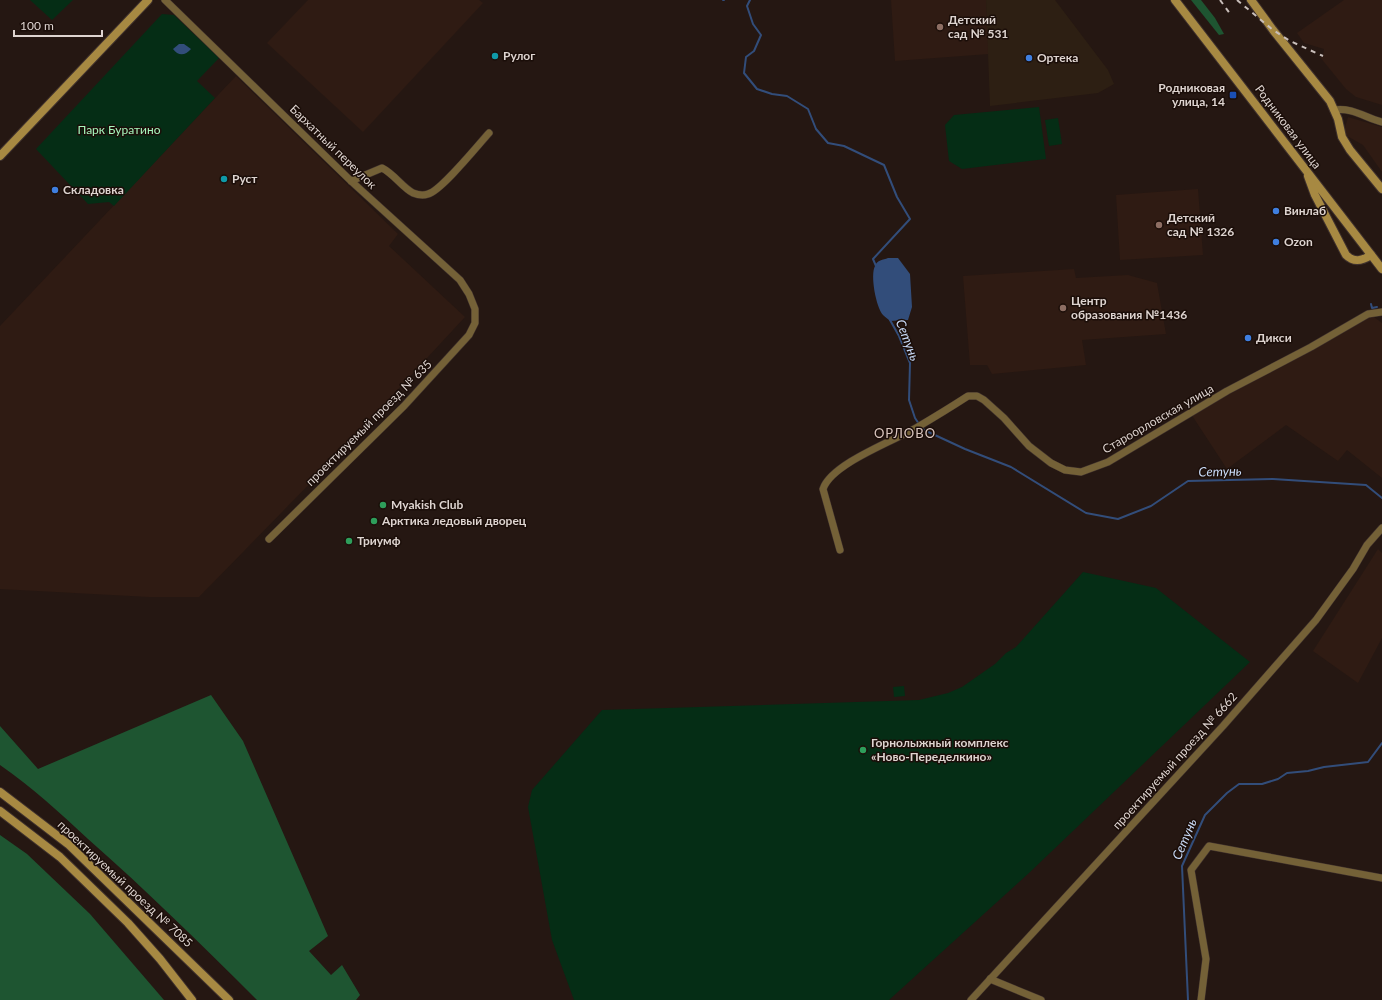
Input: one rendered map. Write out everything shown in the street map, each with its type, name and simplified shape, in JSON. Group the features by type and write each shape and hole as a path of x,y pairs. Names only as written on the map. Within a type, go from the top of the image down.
{"main road":[{"path":"0,156 148,0"},
{"name":"Родниковая улица","path":"1175,0 1382,269"},
{"path":"1251,0 1330,101 1342,137 1350,150 1382,189"},
{"path":"1305,167 1315,195 1346,254 1355,260 1363,260 1371,255"},
{"name":"проектируемый проезд № 7085","path":"0,792 68,844 229,1000"},
{"name":"проектируемый проезд № 7085","path":"0,811 60,857 128,923 160,959 192,1000"}],"street":[{"name":"Бархатный переулок","path":"164,0 351,181 460,280 472,301 476,316"},
{"path":"1334,110 1343,108 1351,110 1382,122"},
{"path":"351,181 382,168 388,171 412,192 421,196 430,194 440,187 489,133"},
{"name":"Староорловская улица","path":"840,550 823,489 825,483 841,469 863,454 915,428 968,396 977,396 984,400 1004,418 1029,446 1051,463 1065,470 1081,472 1108,462 1226,391 1297,354 1368,314 1382,312"},
{"name":"проектируемый проезд № 635","path":"269,539 404,406 469,335 475,323 476,316"},
{"name":"проектируемый проезд № 6662","path":"972,1000 1223,726 1316,620 1353,569 1367,545 1382,528"},
{"path":"1200,1000 1206,959 1191,870 1209,846 1382,878"},
{"path":"990,979 1041,1000"}],"shaded area":[{"path":"308,0 479,0 483,3 363,132 267,43"},
{"name":"Детский сад № 531","path":"891,0 986,0 989,54 895,61"},
{"path":"986,0 1055,0 1108,70 1114,84 1098,93 990,106"},
{"path":"1344,0 1382,0 1382,105 1356,97 1346,89 1320,57 1323,56 1324,49 1304,43 1297,33"},
{"path":"236,76 398,234 389,246 465,317 326,467 199,597 149,597 0,589 0,326"},
{"path":"1348,117 1382,127 1382,172 1363,145 1347,136 1344,131"},
{"name":"Детский сад № 1326","path":"1198,189 1203,255 1120,260 1116,195"},
{"name":"Центр образования №1436","path":"1074,269 1076,278 1128,275 1157,283 1166,334 1082,340 1086,365 992,374 987,365 970,365 963,276"},
{"path":"1370,314 1382,323 1382,478 1347,450 1338,461 1286,425 1227,469 1191,414"},
{"path":"1378,549 1382,553 1382,638 1358,683 1313,651"}],"green space":[{"path":"30,0 73,0 52,20"},
{"path":"1191,0 1201,0 1215,18 1224,34 1219,35"},
{"name":"Парк Буратино","path":"162,14 174,15 219,58 197,81 215,98 114,206 109,202 88,204 36,149"},
{"path":"1039,107 1046,159 962,169 949,161 945,125 954,115"},
{"path":"1058,118 1062,144 1049,146 1045,120"},
{"name":"Горнолыжный комплекс «Ново-Переделкино»","path":"1083,572 1156,588 1250,662 1029,873 889,1000 574,1000 552,940 528,807 532,790 602,710 919,700 948,693 962,687 1016,647"},
{"path":"904,686 905,696 894,697 893,687"},
{"path":"211,695 243,741 328,936 309,951 331,975 342,965 360,995 356,1000 257,1000 174,918 46,800 0,765 0,726 38,769"},
{"path":"0,835 27,854 90,914 164,1000 0,1000"}],"water":[{"path":"179,44 184,44 191,49 184,54 179,54 173,49"},
{"path":"888,258 898,258 910,274 912,307 908,320 890,321 880,311 878,305 873,283 874,270 877,262"}],"waterway":[{"name":"Сетунь","path":"750,0 747,6 753,24 761,35 754,51 746,57 744,73 757,89 772,94 787,96 808,109 816,129 828,143 844,146 884,165 897,197 910,219 873,259 876,266"},
{"path":"1371,304 1372,308 1377,307"},
{"name":"Сетунь","path":"890,320 899,336 910,363 909,400 915,418 919,424"},
{"name":"Сетунь","path":"922,427 924,430 965,449 1011,467 1086,513 1118,519 1151,506 1188,481 1273,479 1366,485 1382,498"},
{"name":"Сетунь","path":"1188,1000 1182,866 1205,815 1227,793 1239,784 1262,784 1278,779 1287,773 1368,762 1382,743"}],"railway":[{"path":"1220,0 1231,15"},
{"path":"1237,0 1273,30 1290,41 1323,56"}],"place":[{"name":"Детский сад № 531","path":"940,27"},
{"name":"Рулог","path":"495,56"},
{"name":"Ортека","path":"1029,58"},
{"name":"Родниковая улица, 14","path":"1233,95"},
{"name":"Руст","path":"224,179"},
{"name":"Складовка","path":"55,190"},
{"name":"Винлаб","path":"1276,211"},
{"name":"Детский сад № 1326","path":"1159,225"},
{"name":"Ozon","path":"1276,242"},
{"name":"Центр образования №1436","path":"1063,308"},
{"name":"Дикси","path":"1248,338"},
{"name":"Myakish Club","path":"383,505"},
{"name":"Арктика ледовый дворец","path":"374,521"},
{"name":"Триумф","path":"349,541"},
{"name":"Горнолыжный комплекс «Ново-Переделкино»","path":"863,750"}],"district":[{"name":"ОРЛОВО","path":"905,433"}]}
